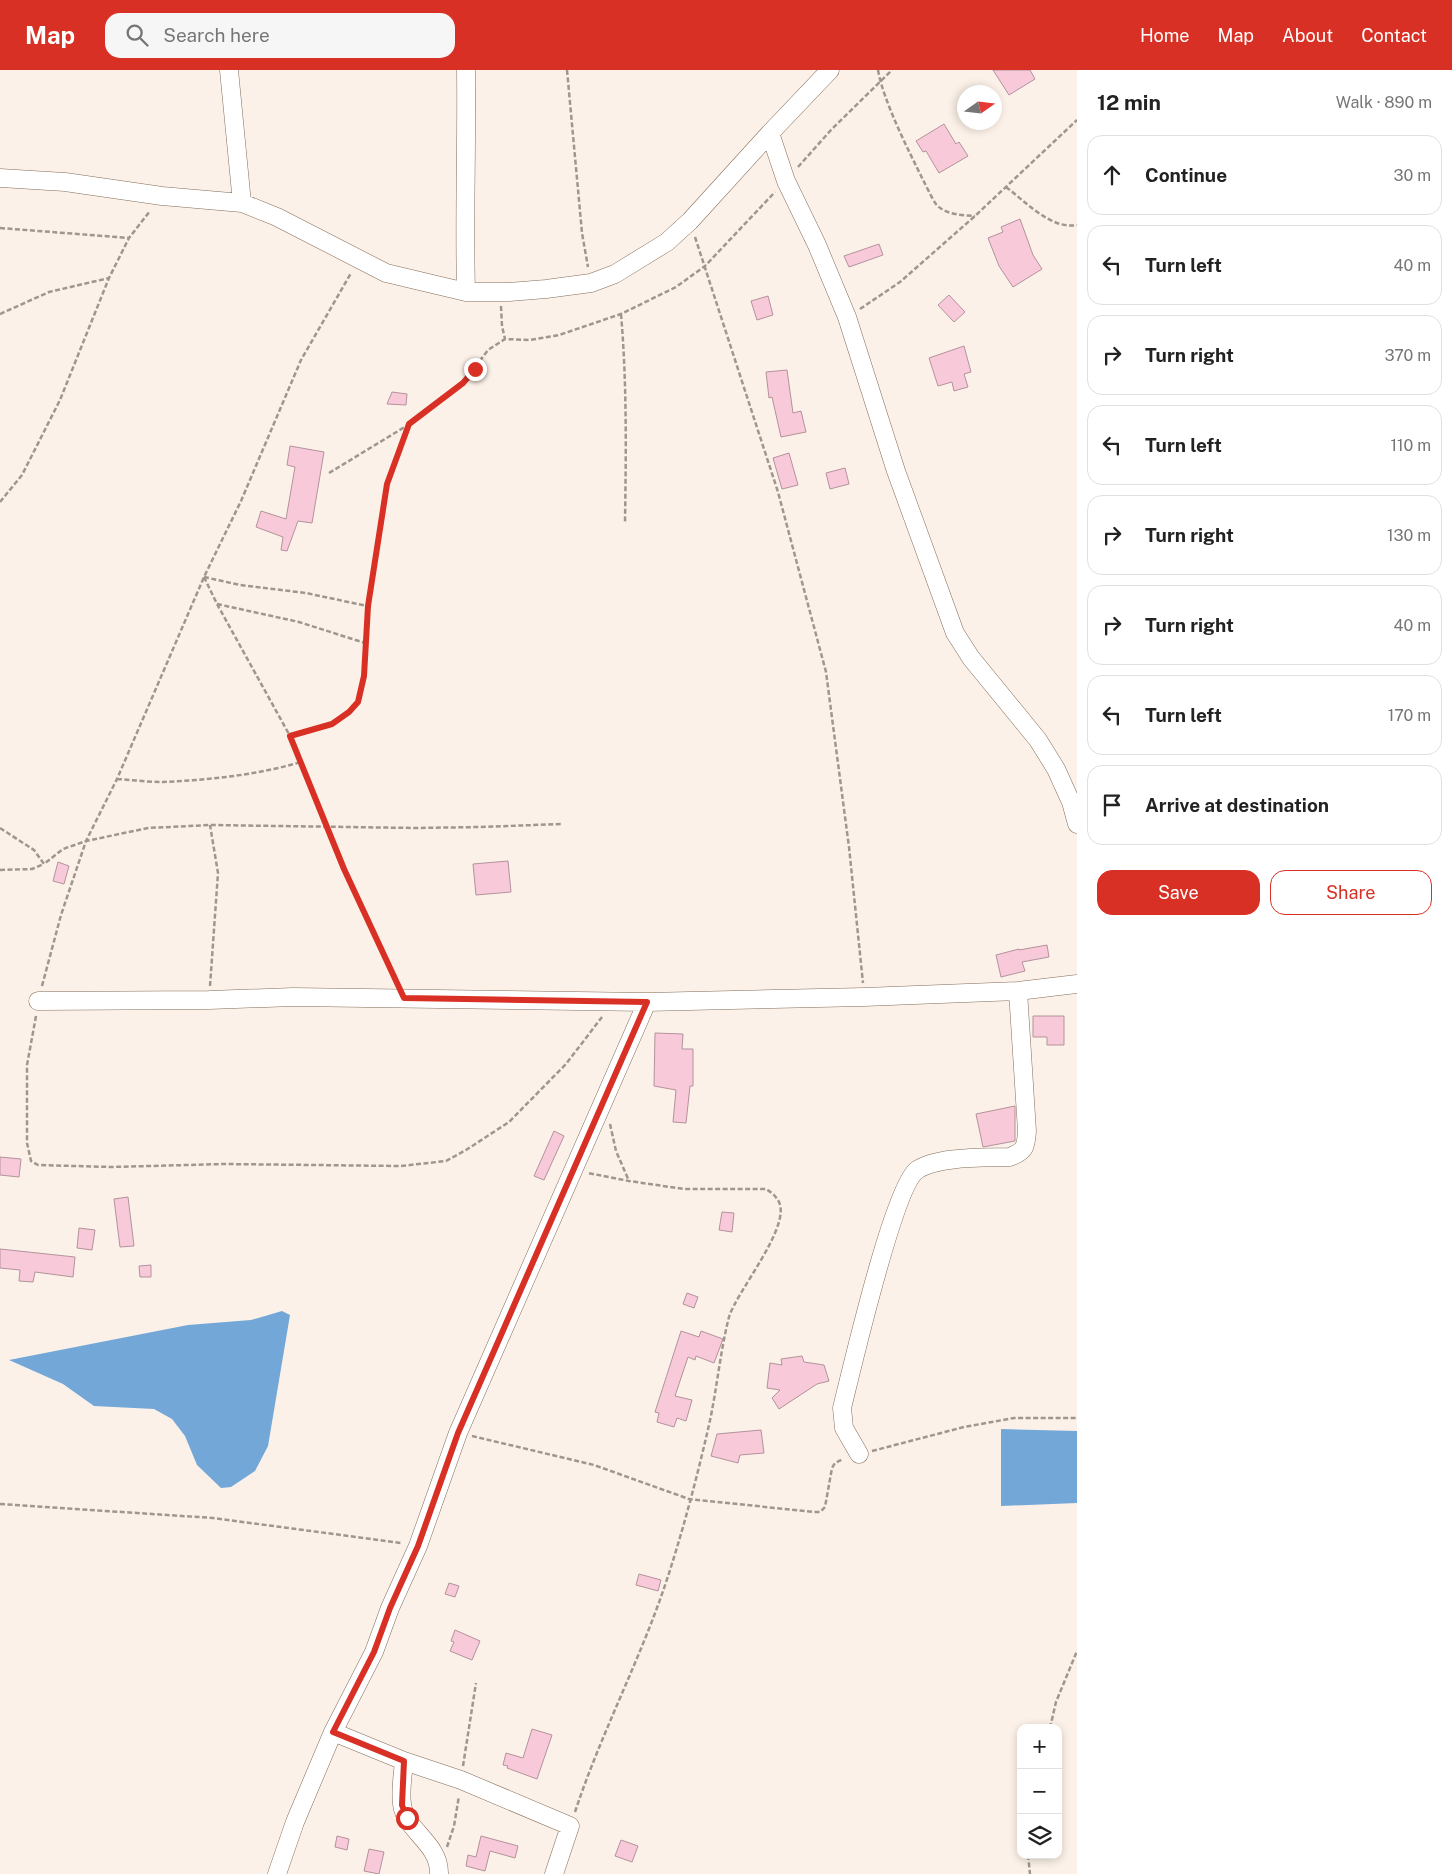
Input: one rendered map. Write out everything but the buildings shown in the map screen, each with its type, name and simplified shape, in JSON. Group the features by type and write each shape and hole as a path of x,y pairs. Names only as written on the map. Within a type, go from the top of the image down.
{"street":[{"path":"229,70 242,203"},
{"path":"466,70 467,159 464,237 466,292"},
{"path":"0,178 65,182 162,196 242,203 278,217 386,273 466,292 546,290 591,283 616,274 660,247 690,222 830,70"},
{"path":"770,133 786,181 817,245 847,317 896,471 955,633 971,658 1038,740 1056,769 1071,802 1077,824"},
{"path":"38,1001 209,1000 293,997 647,1002 1018,991 1077,984"},
{"path":"859,1454 844,1428 842,1408 883,1252 905,1187 916,1171 937,1161 1010,1157 1020,1153 1026,1144 1027,1131 1018,991"},
{"path":"277,1874 295,1822 333,1732 374,1652 390,1608 418,1546 458,1433 647,1002"},
{"path":"333,1732 404,1761 461,1780 570,1826 554,1874"},
{"path":"404,1761 402,1805 407,1818 414,1828 427,1840 439,1871"}],"path":[{"path":"567,70 582,233 591,283"},
{"path":"878,70 880,81 917,168 936,204 947,212 975,216"},
{"path":"330,473 409,424 463,383 488,350 505,340 530,340 559,335 621,314 676,287 705,266 786,181 831,130 892,70"},
{"path":"847,317 900,282 975,216 1077,120"},
{"path":"1006,187 1056,223 1070,226 1077,225"},
{"path":"0,502 22,475 60,400 109,278 129,238 162,196"},
{"path":"690,222 778,492 826,672 849,848 864,997"},
{"path":"0,228 129,238"},
{"path":"359,259 301,360 241,501 204,577 117,779 86,841 62,914 38,1001 27,1065 27,1143 32,1161 38,1165 110,1167 225,1164 401,1166 446,1161 509,1122 566,1064 613,1002"},
{"path":"0,314 49,292 109,278"},
{"path":"505,340 501,306 509,292"},
{"path":"621,314 625,366 625,523"},
{"path":"290,736 332,724 349,712 358,702 364,676 368,606 387,484 409,424"},
{"path":"204,577 290,736 327,827 404,998"},
{"path":"204,577 240,585 306,593 368,606"},
{"path":"217,604 300,622 365,644"},
{"path":"117,779 162,782 212,778 276,769 301,762"},
{"path":"0,870 32,869 44,864 63,849 86,841 148,828 210,825 471,828 562,824"},
{"path":"209,1000 218,873 210,825"},
{"path":"0,828 34,850 44,864"},
{"path":"610,1122 616,1151 629,1182"},
{"path":"570,1826 587,1774 647,1634 670,1570 709,1426 730,1315 774,1234 781,1215 780,1203 774,1194 766,1189 684,1189 629,1182 574,1170"},
{"path":"458,1433 594,1465 689,1499 820,1512 825,1508 835,1462 964,1427 1014,1418 1077,1418"},
{"path":"0,1504 213,1518 418,1546"},
{"path":"1051,1724 1056,1702 1077,1651"},
{"path":"439,1871 452,1836 476,1683"},
{"path":"1028,1859 1030,1874"}],"water":[{"path":"282,1311 290,1315 268,1446 255,1471 231,1487 221,1488 197,1465 185,1436 172,1419 154,1409 94,1406 63,1384 9,1360 188,1325 251,1320"},
{"path":"1001,1429 1077,1431 1077,1503 1001,1506"}],"route":[{"path":"407,1818 402,1805 404,1761 333,1732 374,1652 390,1608 418,1546 458,1433 647,1002 404,998 344,869 290,736 332,724 349,712 358,702 364,676 368,606 387,484 409,424 463,383 475,369"}]}
